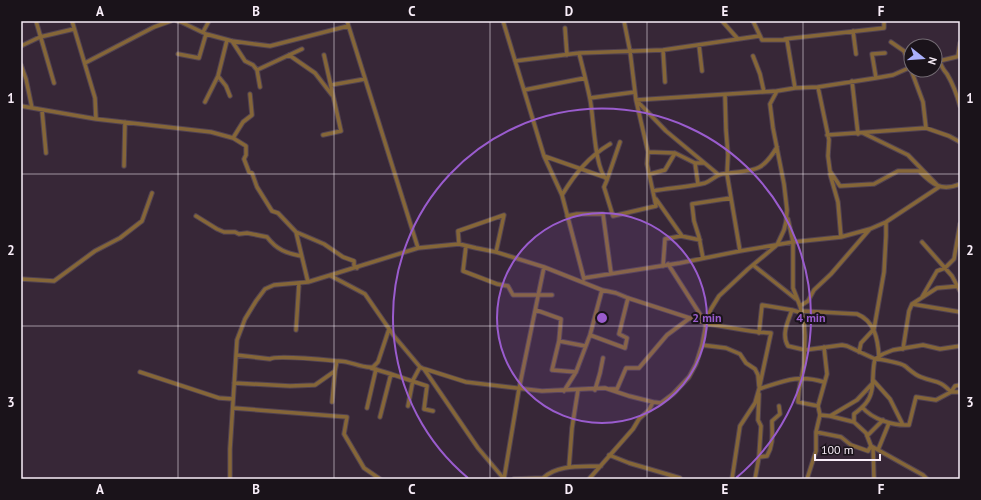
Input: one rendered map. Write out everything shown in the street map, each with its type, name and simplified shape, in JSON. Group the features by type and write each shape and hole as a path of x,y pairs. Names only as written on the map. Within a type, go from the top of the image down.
{"street":[{"path":"36,21 54,83"},
{"path":"72,21 95,98 96,119"},
{"path":"85,63 154,27 171,21"},
{"path":"177,21 205,33 227,40 270,46 348,26"},
{"path":"178,54 200,58 209,21"},
{"path":"346,21 418,248"},
{"path":"503,21 544,156 562,195 585,283"},
{"path":"620,142 608,180 604,187 613,216 656,206 647,164 648,152 636,100 630,51 624,21"},
{"path":"722,21 738,39"},
{"path":"753,21 762,40 787,40 795,88"},
{"path":"780,40 884,28 884,21"},
{"path":"565,28 567,55"},
{"path":"21,46 40,37 74,29"},
{"path":"853,31 856,54"},
{"path":"515,60 579,54 663,50 759,36"},
{"path":"205,102 218,76 227,40"},
{"path":"232,41 245,60 253,65 257,70 260,87"},
{"path":"891,42 903,50"},
{"path":"943,60 959,56 960,43"},
{"path":"699,45 702,71"},
{"path":"257,70 302,49"},
{"path":"663,50 665,82"},
{"path":"876,78 872,54 885,53"},
{"path":"579,54 590,98 597,154 604,177"},
{"path":"289,55 315,73 333,97"},
{"path":"323,135 341,130 324,55"},
{"path":"753,56 760,74 764,92"},
{"path":"21,65 26,79 32,108"},
{"path":"636,100 777,92 795,88 876,78 893,75 903,70"},
{"path":"943,70 957,93 960,106"},
{"path":"218,76 226,86 230,96"},
{"path":"331,85 365,78"},
{"path":"524,90 585,78"},
{"path":"914,78 923,102 926,128"},
{"path":"852,81 858,134"},
{"path":"818,86 829,140 828,156 830,171 838,202 841,237"},
{"path":"590,98 635,92"},
{"path":"777,92 770,104 784,184 787,216 793,242 793,288 802,312 805,336 804,365 798,402 818,406"},
{"path":"233,138 243,122 252,115 250,94"},
{"path":"725,94 728,155 727,174 740,251"},
{"path":"636,100 666,131 719,175"},
{"path":"21,106 96,119 211,132 233,138 246,146 246,155 244,159 249,172 252,173 257,187 272,211 278,213 296,232 324,244 343,257 354,261 354,265 357,268"},
{"path":"42,110 46,153"},
{"path":"124,166 125,122"},
{"path":"828,135 926,128 949,136 960,142"},
{"path":"863,133 908,155 939,187"},
{"path":"562,195 580,168 610,144"},
{"path":"653,191 707,182 719,175 746,172 761,167 769,159 777,147"},
{"path":"648,152 675,153 695,163 704,162"},
{"path":"650,174 665,170 675,153"},
{"path":"544,156 580,168 608,180"},
{"path":"695,163 698,184"},
{"path":"830,171 840,186 874,184 898,171 919,170 930,182 939,187 952,187 960,184"},
{"path":"584,278 663,266 793,242 841,237 870,230 886,222 939,187"},
{"path":"21,280 54,281 94,251 120,238 142,221 152,193"},
{"path":"654,197 682,236"},
{"path":"703,258 700,240 694,221 692,204 731,198"},
{"path":"567,216 577,214 603,214 611,273"},
{"path":"458,244 458,231 504,215 496,252"},
{"path":"196,216 224,232 235,232 239,234 247,233 267,237 274,246 289,254 301,256"},
{"path":"605,388 629,396 661,403 685,383 696,364 702,345 705,324 711,309 719,296 777,245 784,230 787,216"},
{"path":"859,352 861,343 874,329 884,272 886,222"},
{"path":"921,299 937,271 944,268 954,259 960,224"},
{"path":"800,306 808,301 814,290 831,274 870,230"},
{"path":"296,232 308,282"},
{"path":"663,266 665,239 682,236 700,240"},
{"path":"922,242 952,276 959,286 960,291"},
{"path":"230,479 237,340 245,319 265,289 274,285 308,282 331,276 418,248 458,244 496,252 544,267 602,290 616,293 705,324 759,333 771,333 759,389 754,403 740,426 732,479"},
{"path":"466,246 462,271 497,284 508,286 513,295 552,295"},
{"path":"668,264 705,324"},
{"path":"753,265 798,300"},
{"path":"504,479 519,389 544,267"},
{"path":"331,276 365,294 389,329 422,368 478,448 504,479"},
{"path":"296,330 299,283"},
{"path":"903,349 909,311 912,304 936,288 959,286"},
{"path":"564,391 576,372 590,335 602,290"},
{"path":"590,335 625,348 627,338 619,334 628,298"},
{"path":"912,304 960,312"},
{"path":"759,333 762,305 802,312 857,314 864,316 874,329 878,342 879,357"},
{"path":"536,310 561,319 559,341 552,370 576,372"},
{"path":"792,310 786,330 786,343 788,346 805,350 842,345 851,347 874,359 903,365 920,377 936,380 944,384 951,392"},
{"path":"422,368 466,382 519,389 564,391 595,390 605,388 617,389 626,368 639,368 667,335 690,318"},
{"path":"371,368 378,362 389,329"},
{"path":"559,341 585,346"},
{"path":"702,345 726,348 740,354 746,363 755,369 758,375 758,420 761,426 759,457 755,479"},
{"path":"874,359 893,350 923,345 940,349 960,346"},
{"path":"807,479 816,451 816,432 820,415 818,406 827,374 824,347"},
{"path":"236,355 270,359 273,357 283,357 337,361 344,360 413,380 427,386 424,408 433,410"},
{"path":"595,390 603,358"},
{"path":"854,422 854,414 867,402 870,396 874,359"},
{"path":"332,402 337,361"},
{"path":"408,406 413,380 422,368"},
{"path":"367,408 376,370"},
{"path":"234,383 290,386 315,385 335,371"},
{"path":"140,372 219,398 233,399"},
{"path":"380,417 391,374"},
{"path":"759,389 783,380 801,378 824,382"},
{"path":"872,380 890,399 903,425"},
{"path":"830,416 857,400 872,384"},
{"path":"951,392 955,386 960,384"},
{"path":"568,467 578,390"},
{"path":"862,407 867,412 889,423 909,425 916,397 936,400 951,392 960,392"},
{"path":"589,479 633,429 639,419 649,410 653,402"},
{"path":"759,457 767,456 770,450 773,438 772,420 780,414 779,406"},
{"path":"233,408 347,417 344,434 364,468 380,479"},
{"path":"820,415 854,422 867,436 872,446 874,479"},
{"path":"867,436 883,420"},
{"path":"878,450 889,423"},
{"path":"816,432 841,437 852,445 868,451 872,446"},
{"path":"872,446 923,475 927,479"},
{"path":"609,455 680,479"},
{"path":"514,479 545,478 549,472 568,467 600,466"}]}
